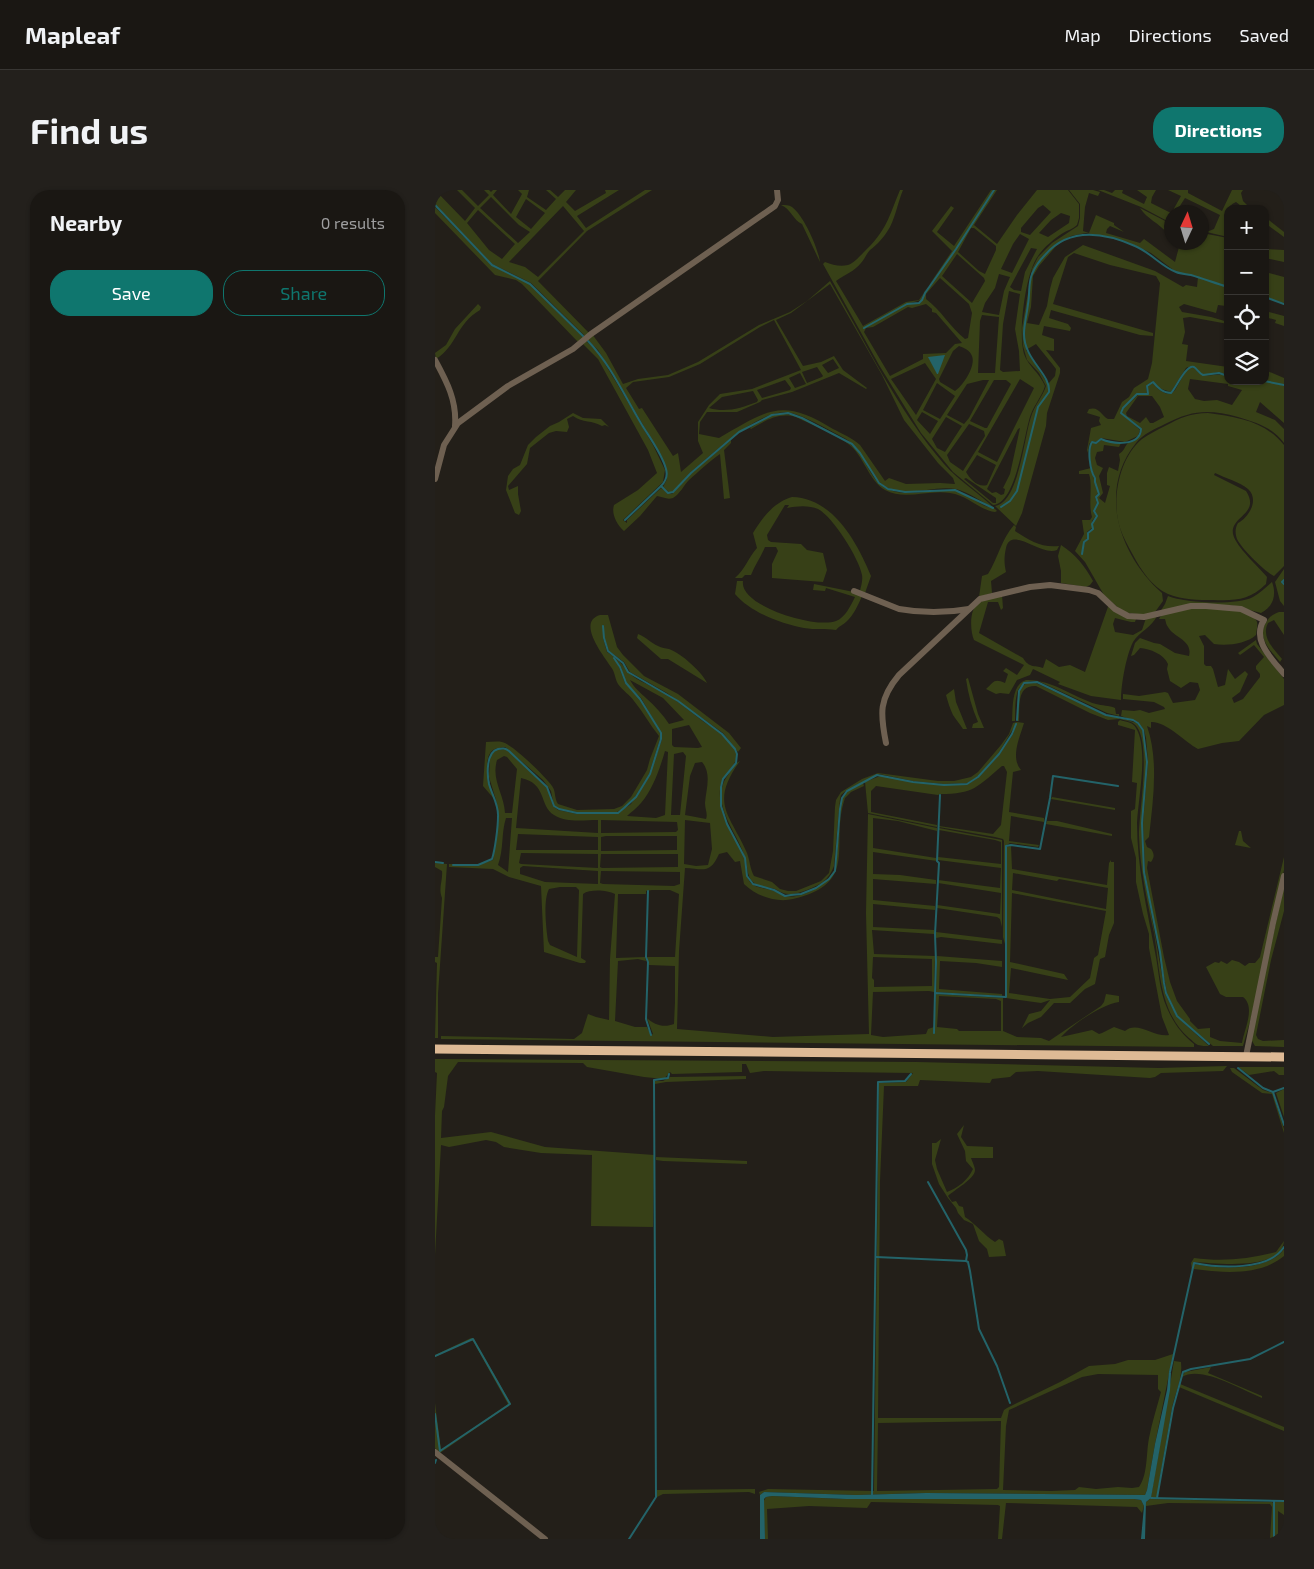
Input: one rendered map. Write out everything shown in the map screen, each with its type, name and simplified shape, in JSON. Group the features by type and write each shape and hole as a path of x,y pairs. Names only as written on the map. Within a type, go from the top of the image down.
{"highway":[{"path":"435,1049 1284,1057"}],"street":[{"path":"435,479 444,445 455,426 509,386 573,349 591,334 775,206 777,190"},
{"path":"435,360 449,388 455,408 455,426"},
{"path":"886,743 881,712 883,699 890,687 911,662 980,599 1030,587 1050,585 1089,590 1098,593 1115,609 1128,616 1149,616 1191,606 1241,609 1264,620 1260,629 1260,639 1267,652 1284,674"},
{"path":"854,591 899,609 942,612 969,609"},
{"path":"1245,1056 1284,876"},
{"path":"435,1452 545,1539"}],"green space":[{"path":"435,190 465,221 475,208 457,190 462,190 478,206 489,195 484,190 491,192 497,190 493,195 511,214 522,194 518,190 529,190 527,197 546,210 556,199 546,190 550,190 558,197 565,190 576,190 566,202 575,211 606,193 605,190 619,190 577,216 586,228 645,190 652,190 587,231 538,281 590,334 586,337 531,283 492,264 435,204","holes":["491,197 519,225 530,232 518,243 480,208","526,199 545,213 531,229 516,217","563,206 584,231 538,277 525,267 509,262","478,210 515,244 502,259 489,250 467,223"]},
{"path":"900,190 903,190 886,234 859,266 836,281 863,326 906,302 919,300 924,293 921,300 907,304 922,301 925,293 994,190 997,190 974,225 997,244 1037,190 1068,190 1079,204 1077,225 1060,235 1043,249 1033,265 1029,276 1022,319 1022,344 1026,358 1045,386 1028,423 1014,481 1001,502 993,505 953,472 921,433 879,365 823,264 825,262 845,266 858,258 882,231","holes":["1043,205 1051,212 1030,235 1021,232 1021,228 1038,208","1061,213 1070,216 1069,223 1048,237 1039,233 1051,220","971,228 974,228 996,246 985,274 958,252","1020,234 1029,239 1012,273 1001,269","1031,248 1037,249 1025,272 1021,291 1010,287","957,254 985,281 972,303 942,276","999,274 1010,277 1004,291 999,315 982,312 985,303 995,288","940,278 969,304 972,313 968,338 965,339 926,299 926,294","1009,291 1020,294 1015,329 1020,371 1003,372 1000,370 1003,324","926,304 962,343 955,344 946,353 923,354 923,359 890,376 864,332 866,328 873,327 908,307 912,308","982,315 999,317 995,373 978,373 980,321","959,346 970,352 973,360 968,375 962,385 955,391 940,382 939,379 953,351","925,363 936,379 916,415 891,379","1020,379 1034,388 997,462 978,452","989,380 964,424 947,415 967,384","994,380 1006,380 1011,384 987,428 970,421","937,383 955,396 940,419 923,410","922,412 938,421 930,434 917,420","946,417 962,426 945,452 937,448 932,439","969,424 984,431 985,436 963,471 950,462 947,455","1020,428 1010,474 1003,488 1005,489 1004,494 1001,495 996,492 992,493 987,489","977,455 996,465 987,485 980,485 972,480 966,472","966,478 996,498 996,503 993,503 964,479"]},
{"path":"991,190 993,190 956,249 928,287 952,251 932,231 951,206 954,208 937,232 954,246"},
{"path":"1069,190 1093,190 1100,192 1098,196 1089,193 1085,207 1083,231 1089,233 1096,215 1114,223 1124,232 1110,226 1106,233 1140,243 1144,239 1175,262 1178,250 1209,250 1209,234 1224,237 1224,306 1218,305 1216,313 1184,304 1179,307 1182,312 1224,321 1224,323 1190,317 1183,318 1185,332 1182,344 1188,345 1186,361 1224,366 1224,374 1219,372 1203,375 1191,366 1186,368 1171,392 1158,388 1153,381 1146,386 1147,394 1137,394 1122,408 1121,413 1140,430 1138,436 1125,442 1101,438 1096,442 1092,441 1089,444 1088,453 1087,450 1091,428 1101,425 1100,417 1087,413 1089,409 1092,408 1100,411 1108,419 1114,419 1122,402 1129,397 1134,388 1148,379 1152,363 1160,283 1156,276 1110,265 1074,253 1068,257 1053,304 1153,333 1153,336 1140,335 1051,310 1049,318 1068,324 1071,328 1070,331 1044,326 1042,335 1054,339 1054,351 1046,350 1060,368 1060,373 1047,413 1046,426 1022,513 1016,526 995,506 1003,502 1010,493 1019,467 1031,417 1046,386 1039,373 1027,360 1023,346 1022,328 1032,269 1038,257 1052,243 1078,226 1080,204","holes":["1086,233 1134,245 1151,253 1176,272 1198,277 1197,287 1186,285 1183,287 1155,271 1083,245 1065,257 1053,278 1047,306 1039,325 1027,323 1031,307 1033,276 1057,245 1071,236","1036,344 1056,369 1055,376 1048,384 1026,350"]},
{"path":"1098,190 1112,193 1115,190 1123,190 1122,193 1144,204 1147,197 1137,190 1156,190 1151,203 1164,210 1164,219 1141,207"},
{"path":"1168,190 1188,190 1188,193 1222,211 1224,207 1224,236 1209,233 1214,229 1220,215 1209,210 1209,205 1199,205 1185,198 1180,205 1176,205 1181,196"},
{"path":"1232,190 1243,190 1241,193 1243,201 1247,205 1240,205 1236,202 1225,205"},
{"path":"781,205 788,205 797,211 806,225 820,262 802,224"},
{"path":"435,207 491,265 530,284 584,338 579,343 522,284 516,280 495,275 435,213"},
{"path":"1140,208 1164,220 1164,230 1160,226"},
{"path":"1269,220 1284,232 1284,237 1269,226"},
{"path":"1269,249 1284,250 1284,262 1269,259"},
{"path":"1269,273 1284,277 1284,303 1269,298"},
{"path":"830,281 911,421 950,471 997,511 989,511 956,494 934,492 901,495 885,490 875,481 871,476 853,448 834,435 796,417 778,416 750,428 773,416 789,414 799,417 821,427 851,445 861,455 877,482 887,489 903,493 956,491 993,508 956,489 939,488 905,491 888,488 877,479 858,450 846,439 811,421 791,413 779,413 752,424 712,454 673,491 670,493 663,487 667,479 667,472 662,457 598,350 587,339 592,334 606,353 623,384 638,379 668,375 698,362 759,325 790,312 807,301","holes":["830,284 882,375 904,420 938,463 953,478 955,484 906,484 889,478 885,481 860,445 815,419 787,410 763,414 719,438 699,434 700,422 707,412 737,412 762,400 792,392 839,373 867,388 843,370 834,356 821,362 803,366 776,320 791,313","774,320 801,370 752,389 720,394 709,405 698,422 698,441 703,453 681,472 678,453 673,456 642,408 639,409 626,388 633,382 669,377 700,364","833,359 839,368 828,373 822,365","817,367 823,376 807,383 802,372","800,373 806,384 795,388 789,378","785,380 791,388 790,390 762,398 757,390","753,391 758,400 757,402 733,409 709,408 722,397"]},
{"path":"478,304 481,307 480,310 466,322 448,348 436,359 435,353 446,345 455,329"},
{"path":"1269,312 1284,316 1284,326 1275,323 1276,320 1269,318"},
{"path":"586,341 597,351 616,382 653,445 665,470 663,482 623,520 627,523 627,520 661,488 672,494 692,473 731,440 731,443 724,450 730,498 724,499 720,454 689,480 673,498 657,496 624,531 621,529 614,516 614,505 638,490 657,473 648,450 598,359 583,344"},
{"path":"1190,368 1194,368 1206,375 1224,375 1224,383 1190,379 1188,389 1195,399 1204,401 1217,400 1232,405 1242,390 1228,385 1269,385 1269,382 1284,386 1284,423 1260,402 1256,412 1275,420 1284,429 1284,443 1269,429 1258,424 1228,414 1201,412 1175,419 1149,432 1136,443 1124,462 1118,481 1116,502 1119,522 1125,542 1135,561 1147,578 1162,593 1163,601 1155,612 1143,615 1123,612 1104,595 1085,562 1075,551 1084,534 1082,520 1090,520 1092,517 1089,474 1079,474 1079,471 1091,468 1098,493 1095,497 1097,503 1093,511 1096,516 1092,521 1092,528 1087,532 1082,555 1085,542 1089,539 1088,533 1093,529 1093,522 1097,516 1094,511 1098,503 1096,497 1100,494 1090,460 1092,442 1096,444 1101,440 1121,443 1119,447 1104,445 1103,451 1097,452 1095,458 1097,465 1103,468 1099,476 1103,493 1099,498 1105,503 1110,486 1107,485 1109,467 1118,471 1119,454 1127,444 1141,433 1137,425 1122,413 1123,409 1138,395 1148,395 1148,386 1153,383 1165,393 1171,394 1187,369","holes":["1138,396 1152,396 1164,417 1153,423 1150,423 1146,417 1140,423 1127,416 1126,413"]},
{"path":"1269,372 1284,378 1284,385 1269,382"},
{"path":"573,413 583,418 601,419 609,427 580,420 573,416 567,419 569,427 567,432 556,431 549,433 530,448 527,464 508,486 509,490 518,486 521,511 519,515 515,513 506,490 508,476 513,469 520,465 528,445 536,437 550,426"},
{"path":"1208,413 1229,416 1259,425 1268,430 1284,445 1284,566 1274,576 1265,570 1243,548 1236,537 1238,523 1249,513 1253,503 1251,493 1237,482 1215,473 1214,475 1246,491 1250,499 1250,505 1233,528 1233,534 1243,550 1267,577 1266,584 1260,589 1248,596 1235,600 1190,599 1174,596 1162,591 1147,578 1129,548 1117,517 1116,505 1119,480 1134,447 1145,437 1176,421 1191,415"},
{"path":"792,497 807,499 820,505 842,524 859,549 871,576 865,593 860,591 862,577 860,568 838,529 824,513 807,506 787,508 789,505 785,505 767,535 768,540 771,542 801,544 807,550 823,553 827,570 823,582 772,578 772,564 778,551 776,547 765,547 751,575 735,578 757,548 753,533 760,522 774,507"},
{"path":"1014,525 1016,527 1015,531 1030,540 1041,545 1059,546 1057,550 1050,551 1020,540 1009,542 1005,554 1006,572 991,581 992,593 979,597 982,576 988,574"},
{"path":"1061,545 1083,565 1093,581 1090,585 1086,587 1061,583 1058,556"},
{"path":"1284,569 1284,579 1281,582 1284,585 1284,606 1280,601 1275,582"},
{"path":"737,581 743,581 745,590 753,599 765,607 812,622 826,623 836,621 847,611 855,597 826,588 825,591 813,590 814,584 854,592 862,596 851,616 836,630 808,629 776,620 757,612 735,594"},
{"path":"1272,582 1273,600 1261,613 1231,605 1160,612 1168,596 1198,602 1235,602 1253,597"},
{"path":"1002,595 1003,608 1001,610 998,602 988,602 979,633 1023,658 1030,665 1043,668 1046,659 1059,667 1070,665 1085,672 1109,604 1124,617 1136,619 1135,622 1131,622 1115,618 1113,624 1115,632 1133,635 1142,630 1146,618 1157,616 1133,642 1124,671 1121,700 1091,696 1058,684 1060,682 1033,669 1030,675 1017,680 1009,694 996,694 986,689 996,681 1005,683 1008,674 1003,671 1006,668 1017,675 1024,665 974,640 971,626 973,610 984,600"},
{"path":"1191,607 1244,612 1251,615 1257,622 1256,635 1242,642 1225,645 1214,644 1205,635 1199,636 1204,646 1204,664 1211,666 1213,669 1218,687 1225,685 1228,669 1235,679 1245,671 1248,674 1240,692 1232,698 1234,703 1243,699 1260,677 1256,666 1264,657 1254,645 1240,655 1238,653 1256,640 1257,644 1284,679 1284,705 1264,715 1239,741 1198,749 1163,725 1151,722 1151,728 1147,726 1153,753 1154,781 1149,837 1145,841 1153,854 1151,862 1148,861 1147,868 1164,957 1177,1001 1190,1021 1198,1029 1210,1028 1210,1037 1220,1041 1242,1043 1249,1007 1243,997 1226,997 1220,994 1206,967 1221,961 1227,964 1232,960 1245,966 1249,963 1255,963 1260,957 1284,857 1284,870 1243,1046 1213,1046 1177,1015 1167,993 1145,872 1143,823 1148,762 1146,738 1144,730 1138,722 1121,716 1122,710 1140,710 1149,713 1165,709 1154,702 1123,699 1123,694 1139,696 1165,692 1168,693 1173,703 1195,700 1200,690 1198,683 1190,682 1181,688 1170,681 1167,669 1168,664 1160,655 1140,648 1131,656 1135,643 1140,638 1160,644 1175,653 1189,656 1186,643 1171,631 1165,619 1159,619 1162,614"},
{"path":"1279,612 1284,612 1284,635 1274,620 1268,623 1266,633 1269,642 1282,659 1280,662 1263,638 1264,627 1268,619"},
{"path":"600,615 608,615 617,647 644,676 678,694 729,733 741,748 738,752 723,733 667,693 630,672 624,662 609,651 604,637 603,624 603,638 607,652 613,656 625,683 640,699 660,733 660,739 649,774 635,797 617,812 577,812 559,809 554,806 551,791 543,780 505,747 497,748 489,754 487,767 495,800 483,786 486,742 502,742 513,748 529,761 549,782 558,804 577,810 614,809 622,806 631,797 647,770 659,736 632,699 618,684 612,669 594,640 591,625 593,619"},
{"path":"638,634 655,645 679,654 696,668 707,683 668,659 661,659 637,638"},
{"path":"615,658 634,677 667,694 721,734 735,749 736,759 721,784 720,799 724,816 744,856 748,879 754,886 792,897 816,888 829,878 836,865 842,798 848,791 863,783 864,786 851,792 845,798 841,815 839,860 835,872 828,883 814,892 787,900 773,899 760,895 744,884 740,861 735,862 727,852 719,854 713,865 706,869 685,868 679,951 677,1029 773,1037 869,1034 866,913 868,814 937,828 937,831 898,821 873,818 873,848 936,858 937,861 873,852 873,874 900,875 936,880 936,884 873,879 873,900 935,906 935,910 873,904 873,927 934,930 934,934 872,930 874,954 935,956 934,992 873,992 871,1035 883,1037 926,1034 928,1029 934,1027 934,1033 936,994 1003,998 1003,1031 1017,1037 1041,1038 1049,1041 1101,1006 1106,994 1119,996 1119,1002 1088,1015 1061,1037 1092,1030 1099,1034 1114,1027 1125,1031 1135,1027 1158,1034 1169,1035 1162,1017 1149,948 1149,934 1136,882 1136,858 1131,838 1131,811 1135,809 1137,783 1132,782 1135,730 1118,725 1120,720 1135,726 1142,748 1137,839 1143,888 1162,994 1172,1019 1194,1044 1194,1047 441,1039 441,1036 574,1039 582,1033 588,1014 609,1020 610,959 615,894 590,891 583,894 581,958 586,961 585,963 580,963 544,952 541,886 509,877 493,869 449,867 449,864 478,865 493,860 499,818 489,777 490,756 496,750 505,749 509,751 547,787 553,806 558,810 577,814 618,813 631,804 650,774 662,739 661,733 641,698 626,683 621,667","holes":["630,680 663,698 684,720 669,724 656,707","689,725 702,747 674,747 672,745 672,729","665,751 668,752 665,815 656,818 627,816 639,805 656,778","683,752 686,756 680,815 671,815 674,754","504,756 517,769 512,813 505,813 496,774 497,760","702,762 708,777 705,803 706,819 685,815 690,776 695,763","521,778 535,785 549,811 559,818 581,821 598,820 598,833 516,828","506,818 512,818 508,872 498,865 504,824","601,820 677,822 678,830 676,832 601,833","685,820 710,823 712,849 708,865 684,864","518,834 598,837 598,850 516,850","606,836 677,836 677,850 601,851 601,837","521,853 598,854 598,868 521,864 519,863","601,854 678,854 678,867 600,867","523,866 598,871 598,884 545,882 520,874 520,868","601,871 680,872 680,884 674,886 603,884 600,883","576,887 579,890 577,957 550,945 547,935 546,907 549,889","652,890 670,890 679,894 675,957 647,957 649,965 675,966 674,1024 667,1026 659,1025 647,1018 653,1034 651,1035 647,1027 635,1027 615,1021 618,961 638,959 646,961 645,957 616,958 618,894 646,894 646,891","873,957 932,959 932,986 874,987 874,980 872,978","939,996 996,999 1001,1001 1001,1031 959,1031 957,1029 937,1027"]},
{"path":"968,678 984,728 972,728 973,724 978,722 969,696 966,679"},
{"path":"1026,680 1038,681 1030,681 1020,688 1016,699 1015,721 1012,721 1015,692 1021,683"},
{"path":"1038,681 1053,685 1087,701 1115,708 1116,714 1119,714 1119,716 1107,713"},
{"path":"1029,682 1036,683 1106,715 1120,718 1108,720 1036,686 1025,689 1022,693 1019,721 1017,721 1019,694 1024,685"},
{"path":"954,689 956,702 967,729 963,729 953,715 949,705 946,695"},
{"path":"1121,718 1137,723 1142,730 1144,739 1147,762 1142,823 1144,872 1165,993 1176,1016 1209,1046 1197,1044 1179,1028 1166,1003 1141,860 1139,825 1144,763 1141,736 1135,725"},
{"path":"1013,723 1024,723 1016,753 1016,759 1021,770 1013,772 1009,812 1044,818 1044,822 1011,816 1009,841 1039,845 1038,847 1010,843 1005,846 1006,996 1005,944 1003,937 1004,841 995,837 939,827 993,834 1001,825 1007,772 1004,766 974,788 961,793 938,795 876,786 871,791 871,812 937,825 937,827 868,813 865,782 880,776 913,782 944,785 968,784 978,778 999,755 1013,734 1016,724 998,754 977,777 967,783 944,784 913,781 879,774 847,790 841,795 840,799 834,866 827,878 820,884 791,894 759,885 751,880 745,857 722,806 723,785 738,762 740,761 726,788 725,808 747,853 754,876 772,882 780,889 796,891 821,881 829,873 833,851 836,800 841,792 862,779 878,773 938,781 954,781 971,777 978,772 1001,745 1009,734"},
{"path":"1052,797 1115,808 1115,810 1051,799"},
{"path":"1047,821 1057,821 1112,834 1112,836 1046,824"},
{"path":"939,828 1002,840 1002,927 1000,919 997,917 937,908 937,905 1000,914 1001,893 938,883 938,880 1000,888 1001,868 938,860 938,857 1001,864 1001,842 939,830"},
{"path":"1239,831 1241,831 1243,841 1251,848 1235,845"},
{"path":"1011,846 1012,869 1107,885 1109,863 1111,860 1111,862 1114,862 1114,923 1109,935 1105,957 1100,959 1095,984 1085,989 1070,1003 1054,1003 1041,1017 1022,1028 1029,1014 1041,1011 1050,1000 1041,1003 1006,998 1007,847","holes":["1013,873 1108,888 1106,909 1012,890","1012,893 1106,911 1098,955 1094,958 1090,978 1070,997 1050,999 1009,993 1011,968 1068,980 1064,974 1010,962"]},
{"path":"435,863 447,864 438,994 438,1038 435,1038 437,963 435,962 435,957 438,957 442,871 435,867"},
{"path":"1284,886 1284,911 1271,960 1256,1035 1258,1039 1263,1041 1284,1040 1284,1047 1255,1046 1252,1041 1252,1032"},
{"path":"936,932 1002,940 1002,944 936,938"},
{"path":"937,956 1002,961 1002,967 940,961 939,989 1002,994 1002,996 936,992"},
{"path":"435,1059 917,1062 1159,1068 1227,1066 1223,1071 1161,1073 1150,1078 1038,1071 1016,1072 1010,1077 992,1079 990,1083 920,1080 918,1086 884,1086 880,1181 878,1418 1001,1418 1004,1410 1007,1408 1089,1366 1115,1364 1128,1360 1155,1360 1173,1354 1145,1495 926,1493 856,1495 764,1492 760,1495 759,1492 768,1489 874,1491 879,1083 906,1082 913,1073 764,1071 750,1073 746,1064 742,1064 742,1072 672,1074 670,1072 664,1079 587,1067 583,1063 458,1062 448,1076 442,1111 441,1138 491,1132 545,1147 654,1155 653,1227 591,1226 592,1155 541,1153 504,1147 496,1142 486,1140 449,1147 441,1145 435,1255 435,1115 437,1073 435,1072","holes":["1098,1374 1158,1375 1158,1389 1161,1392 1149,1438 1144,1476 1139,1487 1096,1489 1079,1487 1075,1490 1051,1491 1003,1490 1006,1426 1009,1410 1082,1377","1001,1421 999,1487 997,1489 877,1491 878,1423"]},
{"path":"1238,1067 1284,1067 1284,1075 1279,1075 1274,1071 1249,1075"},
{"path":"1230,1068 1234,1068 1263,1090 1273,1093 1284,1133 1272,1094 1262,1093 1232,1072"},
{"path":"746,1076 746,1079 655,1084 655,1081 663,1081 670,1077"},
{"path":"1284,1089 1284,1117 1276,1093"},
{"path":"964,1125 961,1137 967,1146 993,1147 993,1158 971,1158 975,1169 972,1177 948,1196 952,1202 956,1201 959,1206 963,1207 965,1217 987,1236 995,1242 999,1239 1003,1241 1006,1256 989,1257 987,1249 979,1241 973,1224 964,1220 958,1213 939,1184 932,1164 932,1143 936,1143 941,1139 935,1160 947,1192 959,1186 968,1177 973,1169 966,1161 965,1151 957,1134"},
{"path":"656,1157 747,1161 747,1164 663,1161 656,1160"},
{"path":"1284,1241 1280,1251 1272,1258 1260,1262 1231,1264 1194,1262 1192,1271 1191,1263 1194,1258 1225,1260 1256,1256 1276,1252"},
{"path":"1284,1249 1284,1256 1264,1267 1253,1270 1229,1272 1194,1269 1194,1264 1229,1268 1255,1265 1267,1262"},
{"path":"471,1338 474,1339 511,1404 440,1453 435,1448 435,1403 441,1450 508,1404 473,1341 471,1340 435,1357 435,1355"},
{"path":"1174,1361 1181,1362 1181,1374 1172,1408 1157,1497 1151,1497"},
{"path":"1211,1367 1208,1373 1262,1396 1262,1398 1210,1376 1190,1374 1182,1377 1185,1372"},
{"path":"1180,1384 1284,1427 1284,1431 1179,1387"},
{"path":"755,1489 755,1494 749,1492 663,1494 657,1497 657,1490"},
{"path":"766,1497 846,1499 1134,1499 1141,1500 1144,1506 1142,1513 1137,1507 1006,1503 1002,1539 998,1539 1000,1506 998,1505 871,1502 867,1508 809,1506 767,1509 768,1539 765,1539 763,1502"},
{"path":"1150,1499 1272,1502 1274,1504 1274,1539 1270,1539 1272,1507 1270,1504 1168,1503 1146,1506 1146,1502"},
{"path":"1275,1502 1284,1502 1284,1515 1278,1511 1278,1539 1275,1539"}],"water":[{"path":"945,355 938,374 937,374 928,357"},
{"path":"1169,1372 1171,1373 1170,1390 1151,1498 1146,1502 1145,1539 1141,1539 1144,1506 1141,1500 1134,1499 846,1499 772,1496 764,1499 765,1539 760,1539 760,1495 764,1492 856,1495 926,1493 1145,1495"}],"waterway":[{"path":"864,328 907,304 919,303 922,300 994,190"},
{"path":"435,205 492,265 530,284 583,336"},
{"path":"1001,507 1010,501 1017,491 1038,407 1049,392 1049,385 1046,379 1028,352 1025,343 1024,326 1033,271 1039,261 1054,246 1076,236 1099,235 1135,246 1176,272 1224,286"},
{"path":"1269,298 1284,304"},
{"path":"588,341 604,360 659,452 667,472 663,484 625,520"},
{"path":"1082,554 1084,542 1088,539 1088,533 1093,529 1092,524 1097,516 1094,511 1098,503 1096,497 1099,494 1090,460 1090,445 1092,442 1096,443 1101,439 1125,443 1136,439 1141,429 1121,413 1123,408 1137,394 1148,394 1147,386 1153,382 1161,390 1171,393 1191,367 1194,367 1203,375 1219,373 1224,375"},
{"path":"1269,382 1284,385"},
{"path":"661,486 668,493 673,492 691,473 739,432 772,415 788,413 802,418 852,444 879,483 888,489 905,492 955,490 993,508"},
{"path":"1284,580 1282,582 1284,584"},
{"path":"603,626 608,651 623,663 628,672 678,701 722,734 735,749 737,754 736,763 723,779 721,787 721,806 727,824 745,858 747,876 753,884 774,890 785,896 801,894 816,888 829,879 835,871 840,809 842,798 847,791 877,775 913,782 944,785 967,784 978,777 999,754 1016,724"},
{"path":"453,865 478,865 492,859 498,813 489,784 488,769 491,754 498,749 504,748 509,751 547,787 554,806 559,809 577,813 618,813 636,797 650,774 661,739 661,733 640,699 626,683 620,667 614,658"},
{"path":"1017,720 1019,691 1024,683 1037,682 1106,715 1133,720 1143,730 1147,762 1142,823 1144,872 1166,993 1177,1016 1209,1044"},
{"path":"934,1033 935,993 1006,997 1006,846 1040,849 1053,776 1118,786"},
{"path":"935,993 940,795"},
{"path":"435,862 443,863"},
{"path":"648,891 646,1019 651,1035"},
{"path":"1238,1068 1263,1088 1273,1092 1284,1125"},
{"path":"629,1539 656,1497 654,1080 668,1078 669,1074"},
{"path":"872,1495 878,1082 905,1081 911,1074"},
{"path":"1273,1092 1284,1088"},
{"path":"928,1182 966,1250 966,1261 970,1271 979,1329 997,1366 1010,1403"},
{"path":"1170,1372 1194,1263 1217,1266 1256,1264 1277,1255 1284,1247"},
{"path":"876,1257 966,1261"},
{"path":"435,1356 473,1339 510,1404 440,1451 435,1414"},
{"path":"1157,1498 1173,1408 1183,1372 1250,1359 1284,1342"},
{"path":"1151,1498 1284,1501"},
{"path":"1274,1501 1274,1539"}]}
